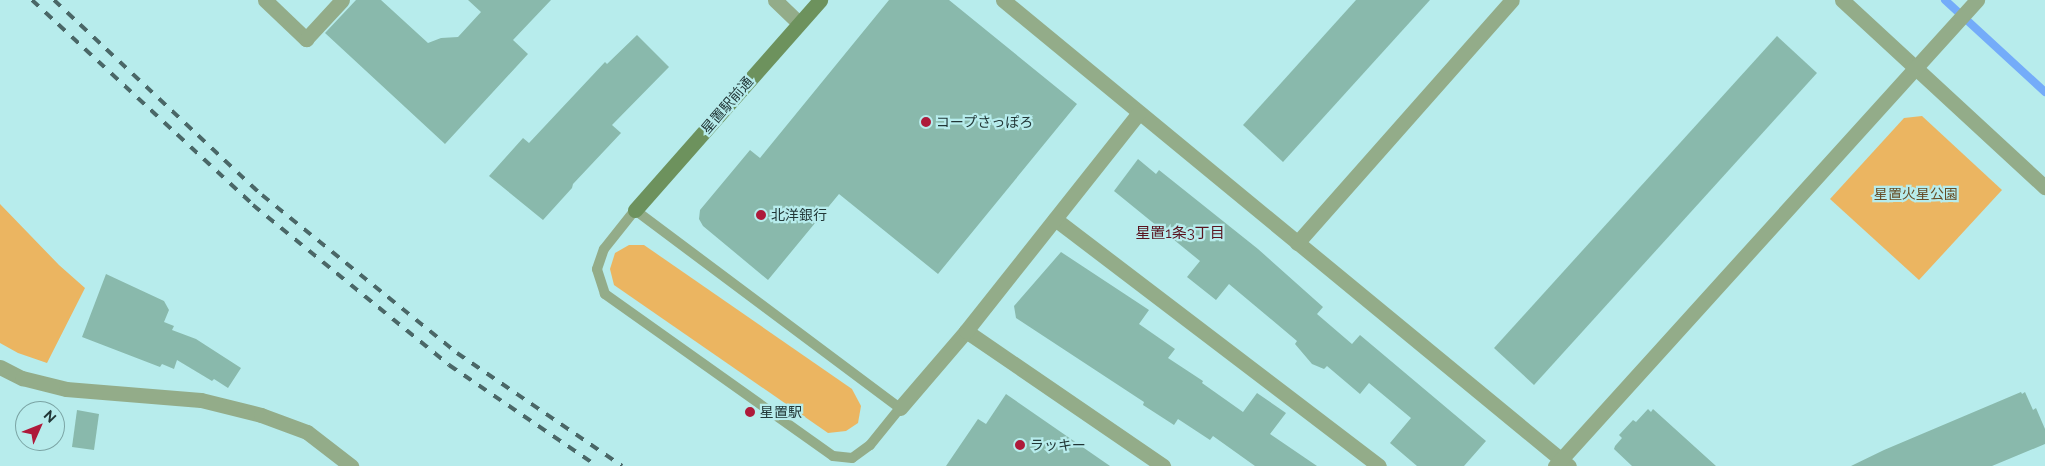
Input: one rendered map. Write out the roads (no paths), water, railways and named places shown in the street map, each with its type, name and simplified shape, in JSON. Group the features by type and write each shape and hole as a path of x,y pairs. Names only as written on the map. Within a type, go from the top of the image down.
{"street":[{"path":"265,0 306,39 342,0"},
{"path":"774,0 798,23"},
{"name":"星置駅前通","path":"636,210 820,0"},
{"path":"1003,0 1562,464 1973,4"},
{"path":"1297,243 1512,0"},
{"path":"1842,0 2045,187"},
{"path":"900,408 966,331 1138,114"},
{"path":"1055,220 1379,466"},
{"path":"966,331 1164,466"},
{"path":"0,367 22,378 66,389 201,400 261,415 307,432 351,466"}],"lane":[{"path":"636,210 900,408 870,444 852,458 833,456 605,294 597,269 604,250 636,210"}],"waterway":[{"path":"1945,0 2045,92"}],"railway":[{"path":"32,0 253,205 449,365 597,466"},
{"path":"54,0 262,195 457,353 622,466"}],"place":[{"name":"コープさっぽろ","path":"926,122"},
{"name":"北洋銀行","path":"761,215"},
{"name":"星置駅","path":"750,412"},
{"name":"ラッキー","path":"1020,445"}],"district":[{"name":"星置1条3丁目","path":"1180,234"}],"park label":[{"name":"星置火星公園","path":"1916,194"}]}
